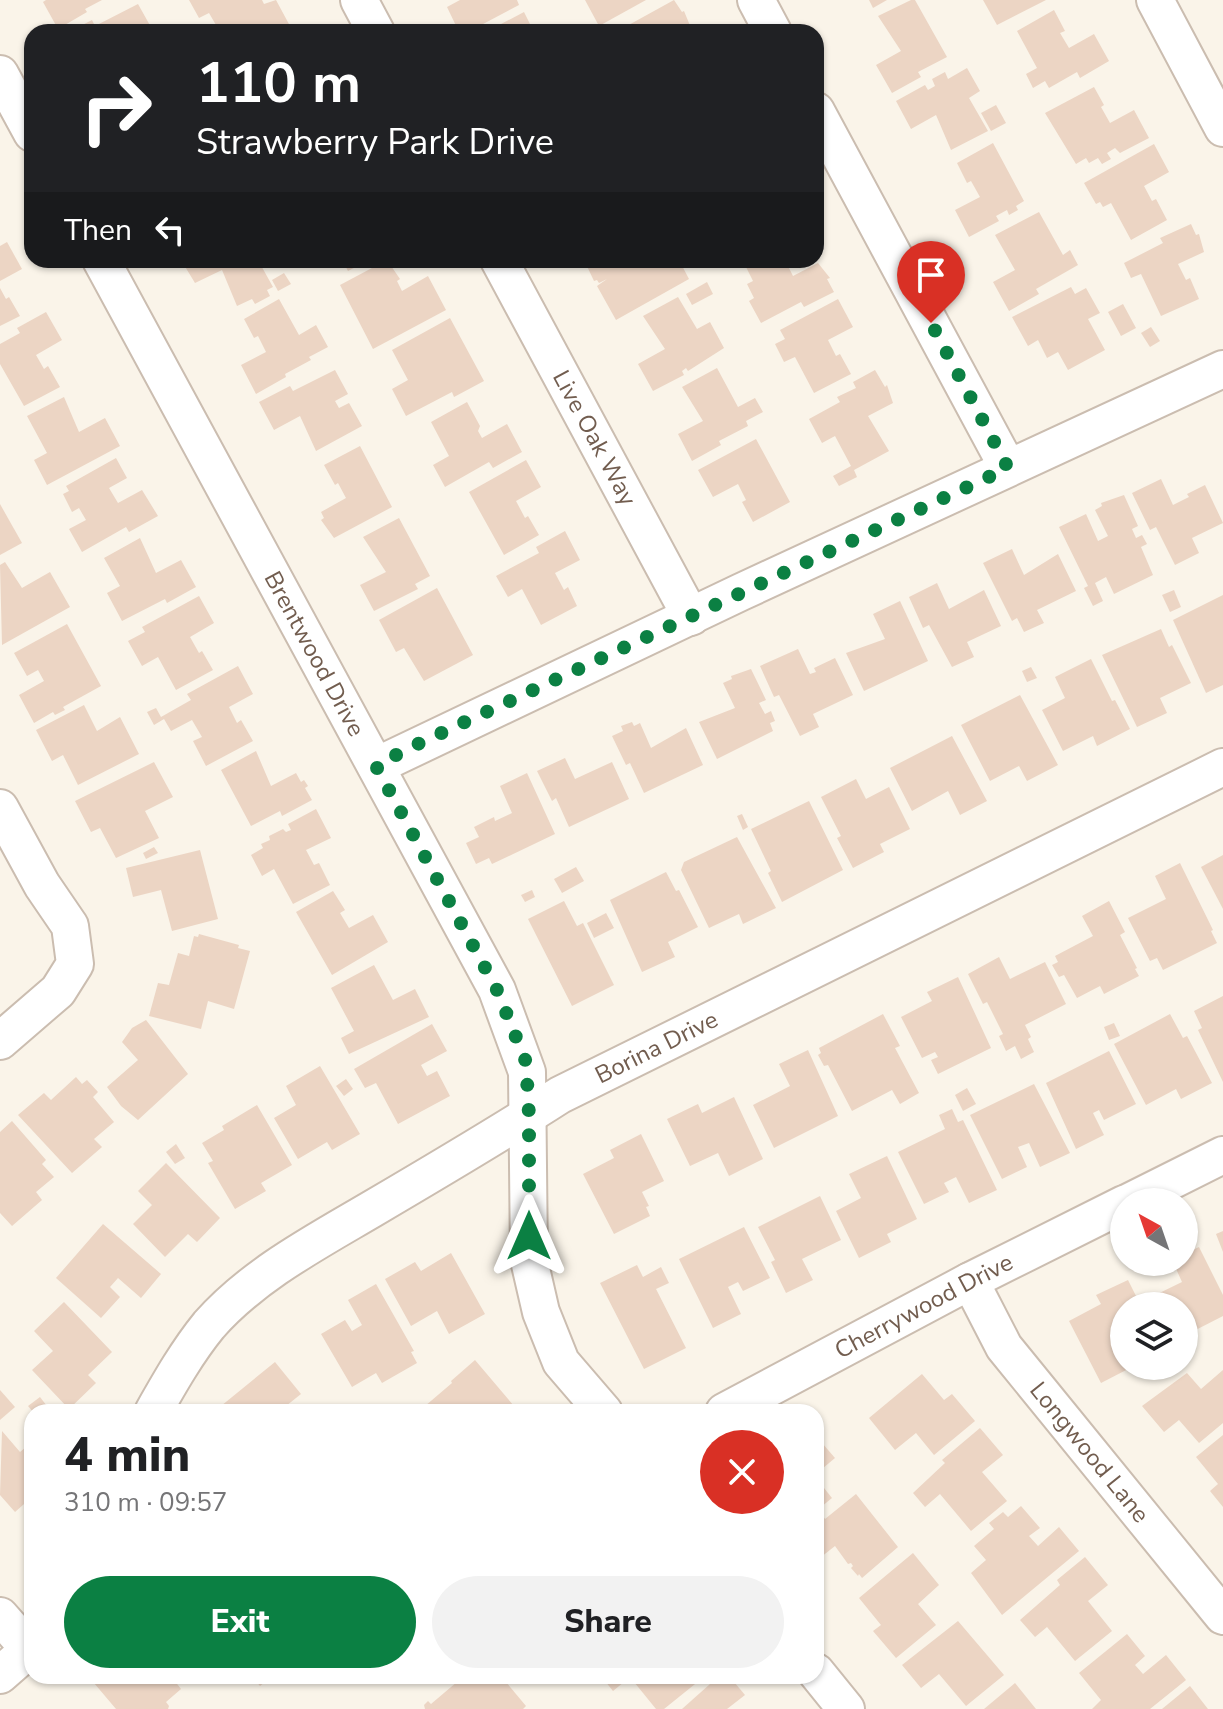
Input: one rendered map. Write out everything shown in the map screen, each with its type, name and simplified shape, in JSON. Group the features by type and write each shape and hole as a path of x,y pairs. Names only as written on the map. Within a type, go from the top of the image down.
{"street":[{"path":"359,0 372,24"},
{"path":"756,0 769,24"},
{"path":"1155,0 1223,128"},
{"path":"0,74 24,118"},
{"path":"824,126 1008,468"},
{"name":"Brentwood Drive","path":"105,268 497,990 526,1062 529,1260 541,1312 561,1362 597,1404"},
{"name":"Live Oak Way","path":"503,268 691,617"},
{"path":"376,766 1223,369"},
{"name":"Borina Drive","path":"158,1404 210,1324 252,1285 308,1246 560,1095 1223,767"},
{"path":"0,808 42,885 70,926 75,964 58,991 0,1041"},
{"name":"Cherrywood Drive","path":"1156,1188 1223,1155"},
{"name":"Cherrywood Drive","path":"739,1404 970,1281 1110,1211"},
{"name":"Longwood Lane","path":"970,1281 1004,1347 1223,1616"},
{"path":"0,1616 24,1642"},
{"path":"0,1675 24,1655"},
{"path":"824,1682 846,1709"}],"building":[{"path":"102,0 67,24 55,24 43,2"},
{"path":"189,0 262,0 264,4 276,0 289,24 215,24 209,13 199,18"},
{"path":"460,0 517,0 519,5 483,24 455,24 447,7"},
{"path":"585,0 646,0 603,24 598,24"},
{"path":"674,0 684,11 689,24 630,24"},
{"path":"869,0 887,0 873,8"},
{"path":"915,0 947,57 918,72 921,77 892,93 876,65 901,51 878,16"},
{"path":"983,0 1046,0 997,25"},
{"path":"138,4 149,24 99,24"},
{"path":"1054,10 1065,31 1060,33 1069,48 1094,34 1109,61 1080,78 1077,72 1049,88 1045,81 1033,88 1026,74 1037,68 1017,31"},
{"path":"524,12 530,24 501,24"},
{"path":"967,68 980,91 969,98 988,131 951,150 936,115 911,129 896,101 925,85 928,90 935,86 932,79 945,72 948,79"},
{"path":"1094,87 1110,123 1134,110 1149,138 1120,153 1115,148 1107,153 1111,159 1102,164 1098,158 1089,163 1086,158 1076,164 1045,113"},
{"path":"996,105 1006,123 991,131 981,113"},
{"path":"993,143 1024,201 1016,206 1018,210 1009,215 1007,210 996,216 999,221 969,237 955,210 980,197 971,181 967,183 957,163"},
{"path":"1154,144 1169,172 1144,186 1152,201 1156,199 1167,220 1131,240 1111,203 1103,207 1100,202 1096,204 1084,183"},
{"path":"1039,212 1063,255 1070,250 1078,265 1036,289 1039,294 1009,311 993,282 1015,270 995,235"},
{"path":"1191,224 1196,235 1199,234 1204,252 1178,264 1186,280 1190,278 1199,299 1161,316 1141,274 1131,278 1124,263 1163,243 1160,238"},
{"path":"7,242 22,269 0,281 0,246"},
{"path":"186,268 262,268 273,287 267,290 270,296 255,304 252,299 237,306 222,270 195,283"},
{"path":"372,268 392,268 400,279 397,281 402,291 428,276 446,310 373,349 340,285"},
{"path":"588,268 683,268 689,279 616,320 597,286 607,279 599,283 594,281"},
{"path":"746,268 789,268 793,276 808,268 822,268 830,278 827,279 834,292 804,307 801,302 761,323 749,301 754,298 747,284 753,281"},
{"path":"284,273 291,284 278,291 272,280"},
{"path":"707,282 713,294 692,305 686,294"},
{"path":"1071,287 1075,294 1086,288 1100,313 1088,319 1105,350 1068,370 1058,352 1047,358 1038,340 1028,346 1012,317"},
{"path":"0,288 20,316 0,326"},
{"path":"678,297 697,329 710,322 724,348 688,371 686,368 682,371 684,375 653,391 638,364 665,349 643,316"},
{"path":"279,299 299,335 316,325 328,347 256,394 241,365 266,352 244,319"},
{"path":"838,299 853,327 828,340 851,374 814,393 795,357 784,362 775,344 785,339 780,330"},
{"path":"1123,304 1136,328 1121,336 1108,312"},
{"path":"46,312 62,340 36,355 44,369 48,366 60,387 24,406 0,364 0,344 20,333 17,328"},
{"path":"450,318 484,381 454,397 452,392 406,416 392,389 408,380 392,350"},
{"path":"1151,327 1160,341 1150,347 1141,333"},
{"path":"717,368 738,407 755,398 763,412 746,421 748,426 719,441 721,445 692,461 678,434 703,421 682,387"},
{"path":"335,370 348,394 335,401 339,408 349,403 362,426 316,451 300,416 274,430 259,402 290,386 293,391"},
{"path":"875,370 885,387 887,385 893,403 868,416 889,451 854,470 857,477 839,486 833,476 851,466 835,436 822,443 809,419 840,402 837,397 856,388 853,382"},
{"path":"64,397 79,432 105,418 120,446 47,485 34,460 47,453 27,416"},
{"path":"467,402 480,426 478,431 482,438 507,424 522,452 493,468 489,462 445,487 433,465 449,456 431,422"},
{"path":"756,439 790,502 753,522 742,502 746,500 738,484 713,497 698,470"},
{"path":"360,446 392,507 334,538 321,520 324,518 321,512 346,498 324,465"},
{"path":"116,458 127,478 109,488 118,503 142,490 158,516 129,532 126,527 82,552 69,529 86,520 79,508 72,512 63,494 69,491 66,486"},
{"path":"526,460 541,487 516,501 539,535 504,555 469,492"},
{"path":"1161,479 1173,505 1205,485 1223,523 1192,538 1199,553 1175,565 1156,527 1150,530 1132,493"},
{"path":"1124,495 1138,526 1132,529 1136,538 1142,535 1147,544 1141,547 1153,575 1114,594 1106,577 1095,583 1103,601 1093,606 1084,588 1088,586 1059,527 1086,514 1098,541 1108,536 1095,510 1102,506 1101,503"},
{"path":"0,504 22,543 0,555"},
{"path":"399,518 430,576 415,584 418,589 374,611 360,585 386,572 363,537"},
{"path":"565,531 580,560 555,573 564,590 568,587 577,606 541,625 522,589 508,597 496,576 539,553 536,547"},
{"path":"140,538 156,573 181,560 196,587 167,603 165,599 122,621 107,593 120,586 104,558"},
{"path":"1012,549 1024,575 1058,554 1076,591 1037,610 1044,623 1024,632 1017,618 1012,621 983,563"},
{"path":"5,562 22,588 50,572 70,607 2,645 0,565"},
{"path":"937,583 949,609 984,590 1001,626 967,642 974,657 952,667 929,625 923,628 909,597"},
{"path":"437,588 473,655 424,681 404,648 396,652 379,620"},
{"path":"1174,590 1181,607 1170,612 1162,595"},
{"path":"1223,595 1223,685 1206,693 1173,620"},
{"path":"199,596 214,623 190,637 213,670 176,690 158,657 142,666 128,641 145,632 142,627"},
{"path":"900,601 928,661 864,691 846,653 885,639 873,614"},
{"path":"67,624 101,686 63,707 65,710 55,715 53,712 34,723 19,695 44,681 38,670 27,676 14,653"},
{"path":"1161,629 1191,683 1160,698 1167,713 1137,727 1102,655"},
{"path":"798,649 810,674 816,672 814,668 835,658 853,695 813,714 819,727 800,736 779,695 774,697 760,666"},
{"path":"1091,659 1130,729 1097,746 1093,736 1063,751 1042,710 1065,698 1055,677"},
{"path":"238,666 253,694 229,707 237,723 241,720 253,741 206,766 193,741 202,737 192,720 171,731 164,719 154,725 147,712 156,708 161,717 191,700 187,694"},
{"path":"1031,667 1037,678 1027,682 1022,671"},
{"path":"751,669 766,700 759,703 765,714 771,711 775,721 770,723 773,731 717,759 699,722 735,708 723,683 732,679 731,676"},
{"path":"1020,695 1058,765 1027,781 1019,766 990,781 961,725"},
{"path":"84,705 97,731 120,717 139,754 78,785 63,755 52,761 36,730"},
{"path":"632,722 634,726 640,723 651,748 686,728 703,765 644,793 630,763 626,765 612,736 623,731 621,726"},
{"path":"952,736 987,801 960,815 948,791 912,811 890,768"},
{"path":"256,751 271,786 296,773 301,782 304,780 308,786 305,788 312,800 282,816 280,811 251,826 221,770"},
{"path":"565,758 575,779 612,762 629,799 569,827 556,798 552,801 537,771"},
{"path":"154,762 173,797 145,811 159,838 116,858 100,828 91,832 75,801"},
{"path":"527,773 555,834 492,864 489,858 476,864 466,843 479,837 474,827 494,817 495,821 512,813 500,786"},
{"path":"856,779 866,799 889,787 910,829 880,844 884,852 853,868 821,797"},
{"path":"809,801 843,870 782,902 751,829"},
{"path":"316,809 331,838 306,850 314,865 319,863 330,885 293,904 274,869 262,876 251,855 263,848 261,844 270,840 269,836 283,829 286,832 291,830 288,824"},
{"path":"742,814 748,827 743,830 737,816"},
{"path":"737,837 776,908 743,924 739,914 709,928 681,870 684,862"},
{"path":"154,847 158,853 146,859 143,853"},
{"path":"200,850 218,919 172,931 161,890 133,897 126,868"},
{"path":"1223,855 1223,909 1201,867"},
{"path":"1180,863 1217,943 1163,970 1157,958 1150,961 1128,918 1166,899 1155,876"},
{"path":"576,867 584,881 562,893 554,879"},
{"path":"666,872 698,927 668,942 675,957 642,972 610,900"},
{"path":"532,890 535,897 525,902 521,895"},
{"path":"333,891 345,910 340,913 349,928 373,915 388,942 332,975 296,912"},
{"path":"564,901 577,926 583,923 614,985 572,1006 528,919"},
{"path":"1109,901 1125,932 1120,935 1139,976 1104,994 1100,986 1077,998 1064,975 1059,977 1052,965 1058,962 1055,956 1093,936 1082,916"},
{"path":"606,913 614,928 594,938 587,923"},
{"path":"199,934 250,951 234,1009 208,1001 201,1029 149,1016 158,983 169,985 178,953 189,956 194,936 198,937"},
{"path":"999,957 1010,979 1045,962 1066,1004 1025,1025 1034,1052 1021,1059 1015,1046 1006,1051 999,1036 1003,1034 968,974"},
{"path":"374,965 393,1000 415,989 429,1017 349,1054 341,1038 354,1031 331,988"},
{"path":"958,977 991,1048 938,1074 931,1060 938,1057 935,1052 922,1058 901,1017 932,1001 927,992"},
{"path":"1223,996 1223,1082 1198,1030 1202,1028 1194,1011"},
{"path":"883,1014 900,1046 895,1048 919,1093 900,1104 892,1090 852,1111 828,1065 824,1066 818,1055 821,1053 819,1048"},
{"path":"1170,1014 1183,1038 1187,1036 1212,1083 1181,1099 1176,1089 1146,1105 1114,1044"},
{"path":"146,1020 188,1074 138,1120 121,1106 107,1087 138,1060 122,1042 132,1028"},
{"path":"1114,1023 1120,1036 1109,1040 1104,1027"},
{"path":"432,1024 447,1051 421,1065 427,1076 437,1071 450,1096 398,1124 376,1083 365,1088 354,1069"},
{"path":"808,1050 838,1116 774,1148 753,1105 790,1086 779,1064"},
{"path":"1109,1051 1136,1104 1104,1120 1099,1110 1093,1113 1104,1135 1076,1149 1046,1083"},
{"path":"320,1066 360,1134 332,1150 327,1142 298,1159 274,1118 296,1105 286,1086"},
{"path":"76,1077 82,1084 87,1080 98,1092 93,1097 114,1122 94,1139 102,1147 72,1173 18,1115 44,1093 51,1100"},
{"path":"346,1079 353,1089 344,1096 336,1086"},
{"path":"1034,1084 1070,1153 1040,1167 1029,1143 1018,1147 1027,1167 1002,1179 970,1115"},
{"path":"967,1088 976,1104 963,1111 955,1095"},
{"path":"734,1097 763,1159 729,1176 718,1153 690,1166 667,1119 698,1104 702,1113"},
{"path":"257,1105 292,1165 261,1183 266,1191 235,1209 208,1163 213,1161 202,1143 224,1130 222,1126"},
{"path":"952,1109 958,1122 963,1120 997,1190 969,1203 956,1177 944,1183 949,1192 924,1204 898,1152 945,1129 939,1115"},
{"path":"12,1121 46,1160 42,1164 54,1177 36,1192 42,1200 12,1226 0,1213 0,1132"},
{"path":"641,1134 664,1181 642,1192 650,1216 614,1234 583,1174 614,1158 610,1150"},
{"path":"176,1144 185,1158 175,1164 166,1152"},
{"path":"887,1156 917,1219 887,1234 891,1242 859,1258 836,1211 861,1198 849,1174"},
{"path":"166,1163 220,1218 197,1242 188,1234 165,1257 133,1224 152,1205 138,1191"},
{"path":"820,1196 841,1240 802,1259 813,1280 786,1293 771,1262 775,1260 758,1227"},
{"path":"103,1224 161,1274 141,1298 118,1278 110,1287 120,1297 101,1318 56,1278"},
{"path":"744,1227 770,1278 743,1291 738,1282 728,1287 741,1314 713,1328 679,1259"},
{"path":"1223,1231 1223,1252 1216,1234"},
{"path":"1198,1247 1223,1295 1223,1316 1198,1329 1198,1292 1161,1292 1182,1282 1179,1276 1198,1276"},
{"path":"451,1253 485,1314 449,1334 437,1311 411,1326 385,1279 415,1262 421,1271"},
{"path":"637,1265 643,1277 661,1267 669,1283 656,1289 686,1348 644,1369 600,1283"},
{"path":"1128,1280 1134,1292 1110,1292 1110,1378 1101,1383 1069,1321 1101,1304 1096,1295"},
{"path":"376,1284 414,1351 411,1352 417,1363 382,1383 376,1373 352,1387 321,1334 345,1320 352,1331 362,1325 348,1300"},
{"path":"64,1302 112,1352 88,1375 96,1383 74,1404 64,1404 32,1370 53,1351 34,1331"},
{"path":"475,1360 512,1404 427,1404"},
{"path":"275,1362 301,1394 288,1404 223,1404"},
{"path":"1223,1370 1223,1423 1199,1443 1179,1420 1164,1432 1142,1406 1177,1380 1193,1380 1201,1389"},
{"path":"922,1374 944,1400 952,1394 975,1421 934,1455 916,1433 895,1450 869,1418"},
{"path":"0,1390 15,1407 0,1420"},
{"path":"40,1397 45,1404 31,1404"},
{"path":"980,1428 1003,1455 982,1472 1007,1501 971,1531 940,1494 925,1507 913,1493 945,1463 942,1460"},
{"path":"2,1431 20,1452 24,1449 24,1504 15,1512 0,1495"},
{"path":"1223,1435 1223,1507 1210,1491 1218,1484 1196,1457"},
{"path":"824,1445 835,1458 824,1467"},
{"path":"824,1488 832,1498 824,1504"},
{"path":"856,1494 898,1547 862,1578 835,1546 824,1555 825,1519"},
{"path":"1021,1506 1040,1528 1029,1536 1038,1546 1059,1527 1079,1551 1002,1615 971,1573 986,1560 974,1546 994,1529 989,1523 1003,1512 1008,1517"},
{"path":"913,1553 939,1585 918,1604 936,1625 896,1658 873,1631 881,1625 859,1598"},
{"path":"1085,1557 1108,1585 1088,1601 1112,1631 1075,1661 1047,1627 1035,1637 1020,1620 1060,1585 1057,1580"},
{"path":"958,1621 1004,1675 966,1706 939,1674 921,1688 902,1665"},
{"path":"1127,1634 1145,1656 1135,1665 1143,1674 1166,1655 1186,1680 1150,1709 1092,1709 1101,1700 1079,1673"},
{"path":"1015,1683 1036,1709 984,1709"},
{"path":"95,1684 177,1684 181,1689 166,1702 168,1709 116,1709"},
{"path":"455,1684 508,1684 526,1706 523,1709 425,1709 428,1701 431,1704"},
{"path":"607,1684 622,1684 613,1691"},
{"path":"636,1684 695,1684 664,1709 656,1709"},
{"path":"710,1684 736,1684 745,1695 727,1709 682,1709"},
{"path":"1190,1686 1208,1709 1162,1709"}],"route":[{"path":"529,1236 526,1062 497,990 376,766 1008,468 931,323"}]}
